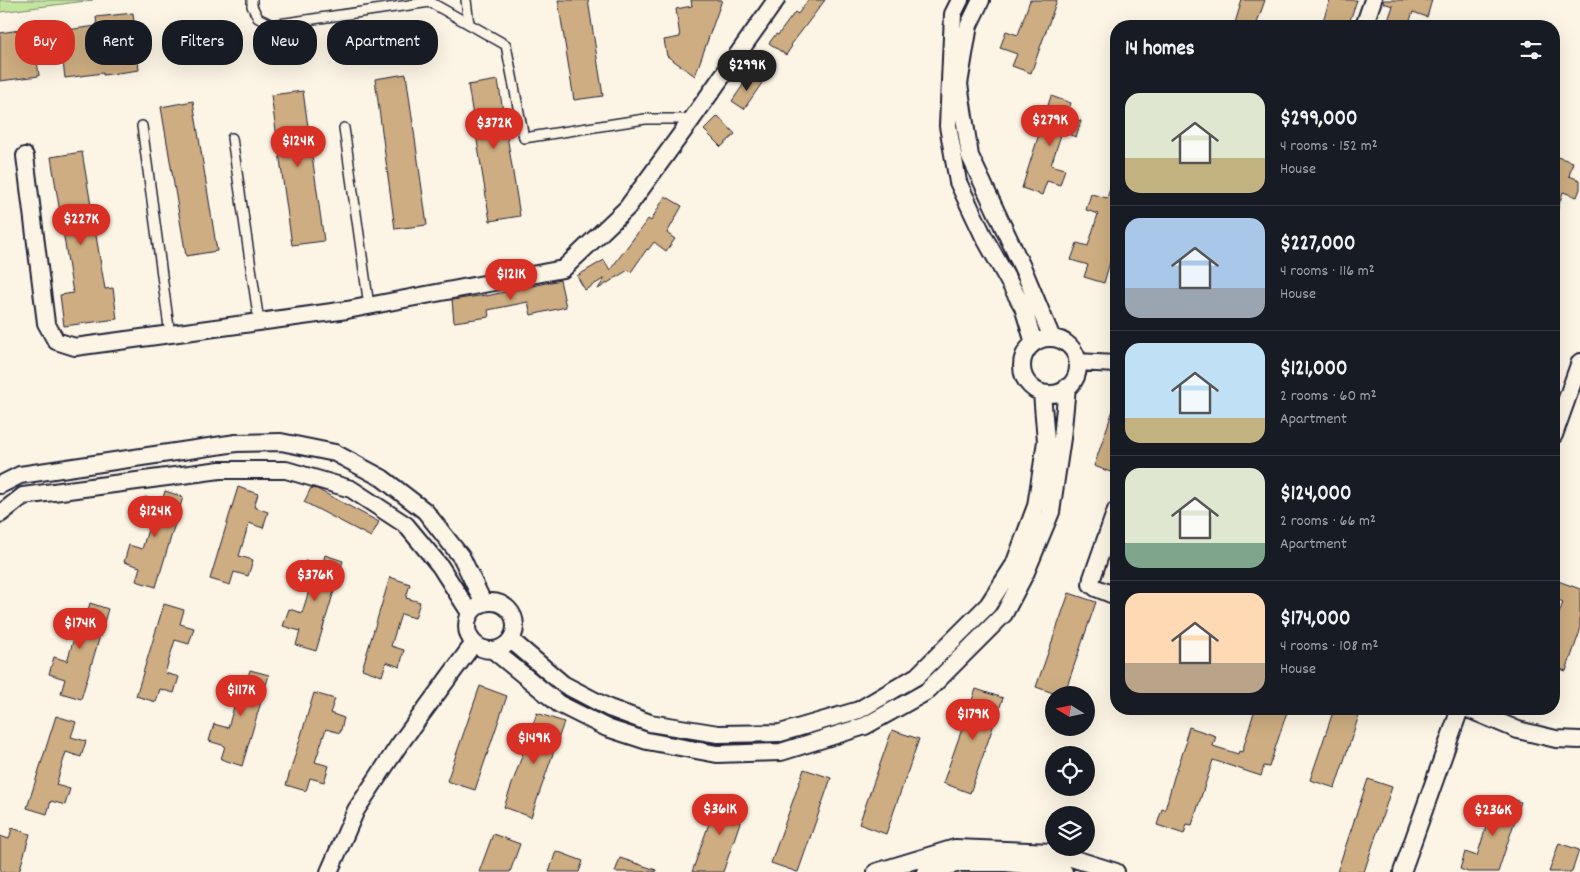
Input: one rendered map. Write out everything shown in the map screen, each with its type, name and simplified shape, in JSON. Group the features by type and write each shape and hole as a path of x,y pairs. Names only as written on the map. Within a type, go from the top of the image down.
{"street":[{"path":"25,156 46,323 56,341 75,347 369,306 563,269 627,208 776,0"},
{"path":"960,0 954,14 948,126 958,182 983,235 1023,307 1034,343"},
{"path":"980,0 969,25 959,84 970,156 1024,271 1052,338"},
{"path":"1366,20 1374,0"},
{"path":"1052,338 1061,340 1069,346 1077,362 1077,372 1067,388 1051,394 1042,393 1034,389 1028,383 1022,366 1023,357 1027,349 1043,339 1052,338"},
{"path":"1077,362 1110,364"},
{"path":"1560,418 1580,362"},
{"path":"493,650 559,704 607,728 647,741 717,754 781,752 866,726 926,692 1004,614 1026,572 1051,512 1067,388"},
{"path":"511,640 563,684 609,708 650,723 718,734 780,733 859,710 917,676 988,605 1014,565 1036,506 1046,441 1042,393"},
{"path":"0,485 20,475 236,443 281,442 335,453 382,478 425,511 462,558 477,607"},
{"path":"0,514 23,496 220,470 286,470 351,489 406,525 477,607"},
{"path":"1110,528 1091,584 1110,594"},
{"path":"491,601 506,605 515,618 516,626 511,640 506,645 493,650 486,650 474,643 469,636 467,628 467,620 477,607 491,601"},
{"path":"329,872 356,810 399,746 474,643"},
{"path":"1402,872 1458,715"},
{"path":"1482,715 1518,730 1556,739 1580,740"},
{"path":"876,872 955,848 1052,852 1116,872"},
{"path":"925,872 960,863 997,863 1053,868 1064,872"}],"lane":[{"path":"252,0 252,6 258,18 272,25 430,2 506,45 524,138 645,119 692,119"},
{"path":"466,0 469,24"},
{"path":"142,126 170,335"},
{"path":"344,128 369,306"},
{"path":"232,138 259,322"}],"green space":[{"path":"0,0 93,0 0,12"}],"building":[{"path":"558,0 588,0 603,96 574,100"},
{"path":"691,0 722,0 695,76 667,56 664,40 680,37 676,9 692,6"},
{"path":"808,0 825,0 791,45 786,55 769,43 776,34 778,35 795,12 798,14"},
{"path":"1030,0 1057,0 1031,73 1012,66 1017,54 1000,48 1006,31 1018,35"},
{"path":"1242,0 1265,0 1258,20 1236,20"},
{"path":"1330,0 1357,0 1350,20 1323,20"},
{"path":"1383,0 1432,0 1427,17 1413,12 1410,20 1388,20 1393,6 1383,3"},
{"path":"133,13 134,20 96,20 96,17"},
{"path":"85,28 85,65 138,65 139,70 65,78 63,65 75,65 75,29"},
{"path":"15,31 15,65 38,65 39,76 0,81 0,33"},
{"path":"406,74 427,225 395,229 375,79"},
{"path":"750,75 762,83 744,109 732,101"},
{"path":"498,80 520,216 490,221 468,85"},
{"path":"303,91 324,241 292,245 271,95"},
{"path":"1051,96 1071,103 1066,117 1081,121 1076,137 1062,132 1051,165 1065,169 1060,185 1047,181 1042,195 1022,188"},
{"path":"193,101 217,251 186,256 161,107"},
{"path":"718,116 735,134 721,147 704,130"},
{"path":"82,152 105,289 113,288 117,319 64,326 60,295 73,293 51,157"},
{"path":"1560,158 1573,162 1569,176 1580,180 1580,189 1577,197 1563,192 1560,201"},
{"path":"1110,189 1110,262 1104,283 1084,277 1088,265 1071,260 1077,243 1088,246 1098,214 1086,210 1091,194 1107,198"},
{"path":"665,196 682,206 667,233 675,239 666,251 654,242 631,272 628,270 598,289 605,278 585,290 577,276 604,260 610,270 648,219 651,221"},
{"path":"560,280 566,307 531,315 528,302 488,310 489,317 454,322 452,300 486,296"},
{"path":"1110,419 1110,472 1094,466"},
{"path":"238,487 258,494 254,507 268,512 263,528 249,523 239,556 253,560 248,576 234,572 230,585 210,579"},
{"path":"311,488 317,489 379,522 371,537 304,502"},
{"path":"165,491 183,497 156,587 136,581 140,567 124,562 129,545 142,549 152,517 141,514 145,497 162,502"},
{"path":"325,555 343,561 316,651 296,645 300,631 283,626 289,609 302,613 312,581 300,578 305,561 322,566"},
{"path":"390,577 410,584 406,598 420,602 415,618 401,614 391,646 404,650 400,667 386,662 382,676 362,669"},
{"path":"1560,582 1580,589 1580,631 1566,671 1560,669 1560,611 1563,602 1560,601"},
{"path":"1069,593 1096,602 1067,686 1045,686 1045,690 1036,687"},
{"path":"90,603 108,609 81,699 61,693 65,679 49,674 54,657 67,661 77,629 66,626 70,610 87,614"},
{"path":"164,604 184,610 180,624 194,628 189,644 175,640 165,673 179,677 174,693 160,689 156,702 136,696"},
{"path":"250,670 269,675 242,766 221,759 225,746 209,741 214,724 228,728 237,696 226,692 231,676 247,681"},
{"path":"480,686 507,696 475,790 447,781"},
{"path":"976,689 1003,698 970,793 943,783"},
{"path":"314,693 335,699 330,713 344,718 340,733 326,729 315,762 329,766 324,782 310,778 306,791 286,785"},
{"path":"537,713 564,722 531,817 504,807"},
{"path":"1253,715 1286,715 1269,767 1264,766 1261,776 1213,760 1192,825 1187,824 1184,834 1157,825 1162,809 1165,810 1187,741 1185,740 1189,727 1216,736 1213,746 1238,754 1239,751 1242,752"},
{"path":"1332,715 1359,715 1335,788 1310,780"},
{"path":"56,716 76,722 71,737 86,741 81,757 66,752 56,785 70,789 65,805 51,801 47,814 27,808"},
{"path":"892,730 919,739 886,834 859,824"},
{"path":"804,769 831,778 797,872 771,863"},
{"path":"1368,779 1392,787 1364,872 1337,872"},
{"path":"719,795 746,805 723,872 692,872"},
{"path":"1500,796 1521,802 1498,872 1468,872 1460,869 1465,852 1477,856 1487,824 1476,820 1481,804 1496,809"},
{"path":"12,828 30,834 19,872 0,872 0,836 9,839"},
{"path":"493,834 520,844 510,872 479,872"},
{"path":"1559,843 1579,850 1572,872 1549,872"},
{"path":"556,851 583,861 579,872 549,872"},
{"path":"620,858 656,870 656,872 615,872"}]}
